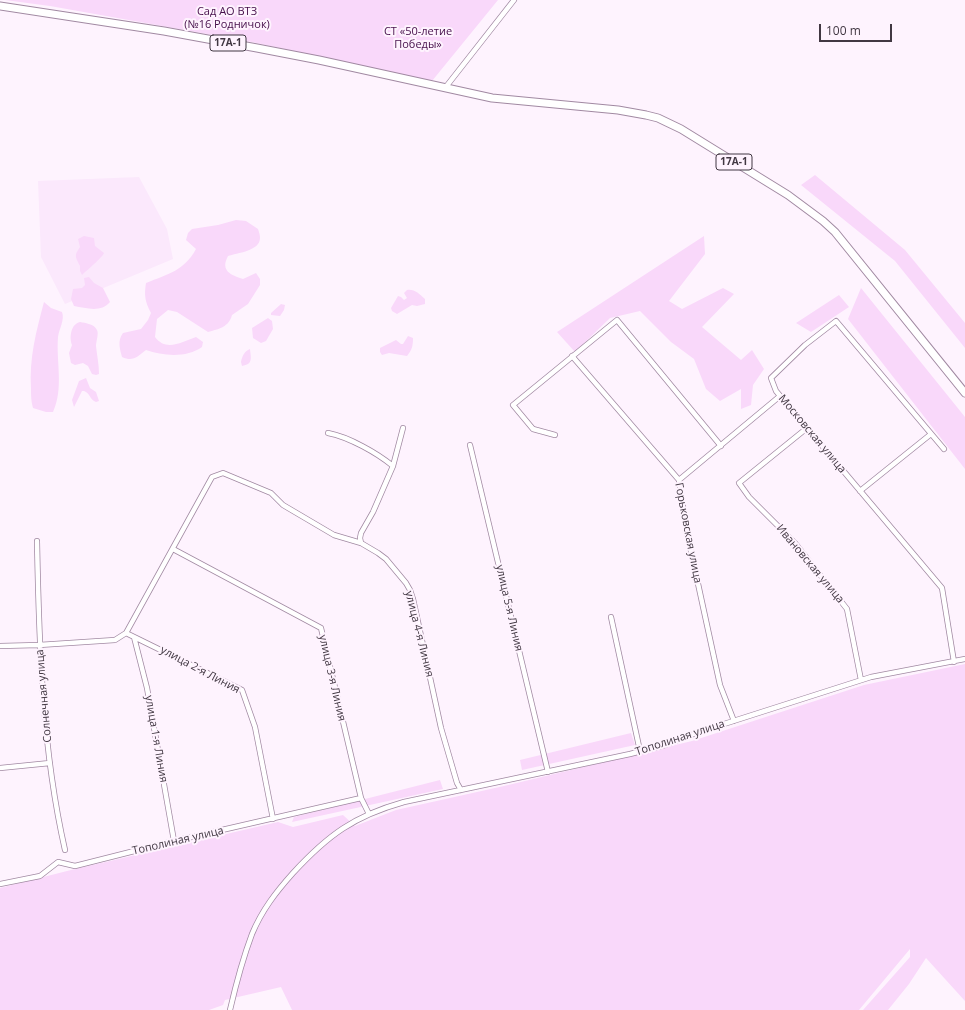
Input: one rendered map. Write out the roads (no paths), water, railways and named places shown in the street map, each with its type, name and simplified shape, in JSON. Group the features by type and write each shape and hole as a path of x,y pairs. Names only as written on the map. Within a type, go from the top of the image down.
{"main road":[{"name":"17А-1","path":"0,6 164,31 257,48 492,98 632,112 658,118 681,129 788,195 823,221 840,238 965,394"}],"street":[{"path":"445,88 514,0"},
{"path":"555,435 533,429 513,405 617,320 721,446"},
{"name":"Московская улица","path":"944,449 836,321 805,345 771,378 776,391 780,396 942,588 954,662"},
{"name":"Горьковская улица","path":"572,356 679,480 687,533 720,685 734,721"},
{"path":"679,480 780,396"},
{"path":"361,543 361,534 373,512 393,466 402,428"},
{"name":"Ивановская улица","path":"807,428 740,483 749,497 795,543 847,609 861,680"},
{"path":"328,433 336,435 379,455 393,466"},
{"path":"860,491 931,434"},
{"name":"улица 5-я Линия","path":"470,445 548,772"},
{"name":"улица 4-я Линия","path":"173,549 212,476 223,473 271,493 283,505 334,535 361,543 386,559 410,590 441,728 457,783 461,790"},
{"name":"Солнечная улица","path":"37,541 39,645 50,763 65,850"},
{"path":"0,646 115,640 126,632 173,549"},
{"name":"улица 3-я Линия","path":"173,549 321,628 361,798 369,814"},
{"path":"611,617 640,751"},
{"name":"улица 2-я Линия","path":"126,632 242,690 255,727 273,819"},
{"name":"улица 1-я Линия","path":"134,637 147,688 174,841"},
{"name":"Тополиная улица","path":"230,1010 253,933 276,891 312,852 346,826 369,814 404,802 548,772 665,745 699,732 871,677 965,659"},
{"path":"0,768 50,763"},
{"name":"Тополиная улица","path":"0,884 40,876 58,862 75,866 174,841 361,798"}],"park label":[{"name":"Сад АО ВТЗ (№16 Родничок)","path":"227,18"},
{"name":"СТ «50-летие Победы»","path":"418,38"}]}
